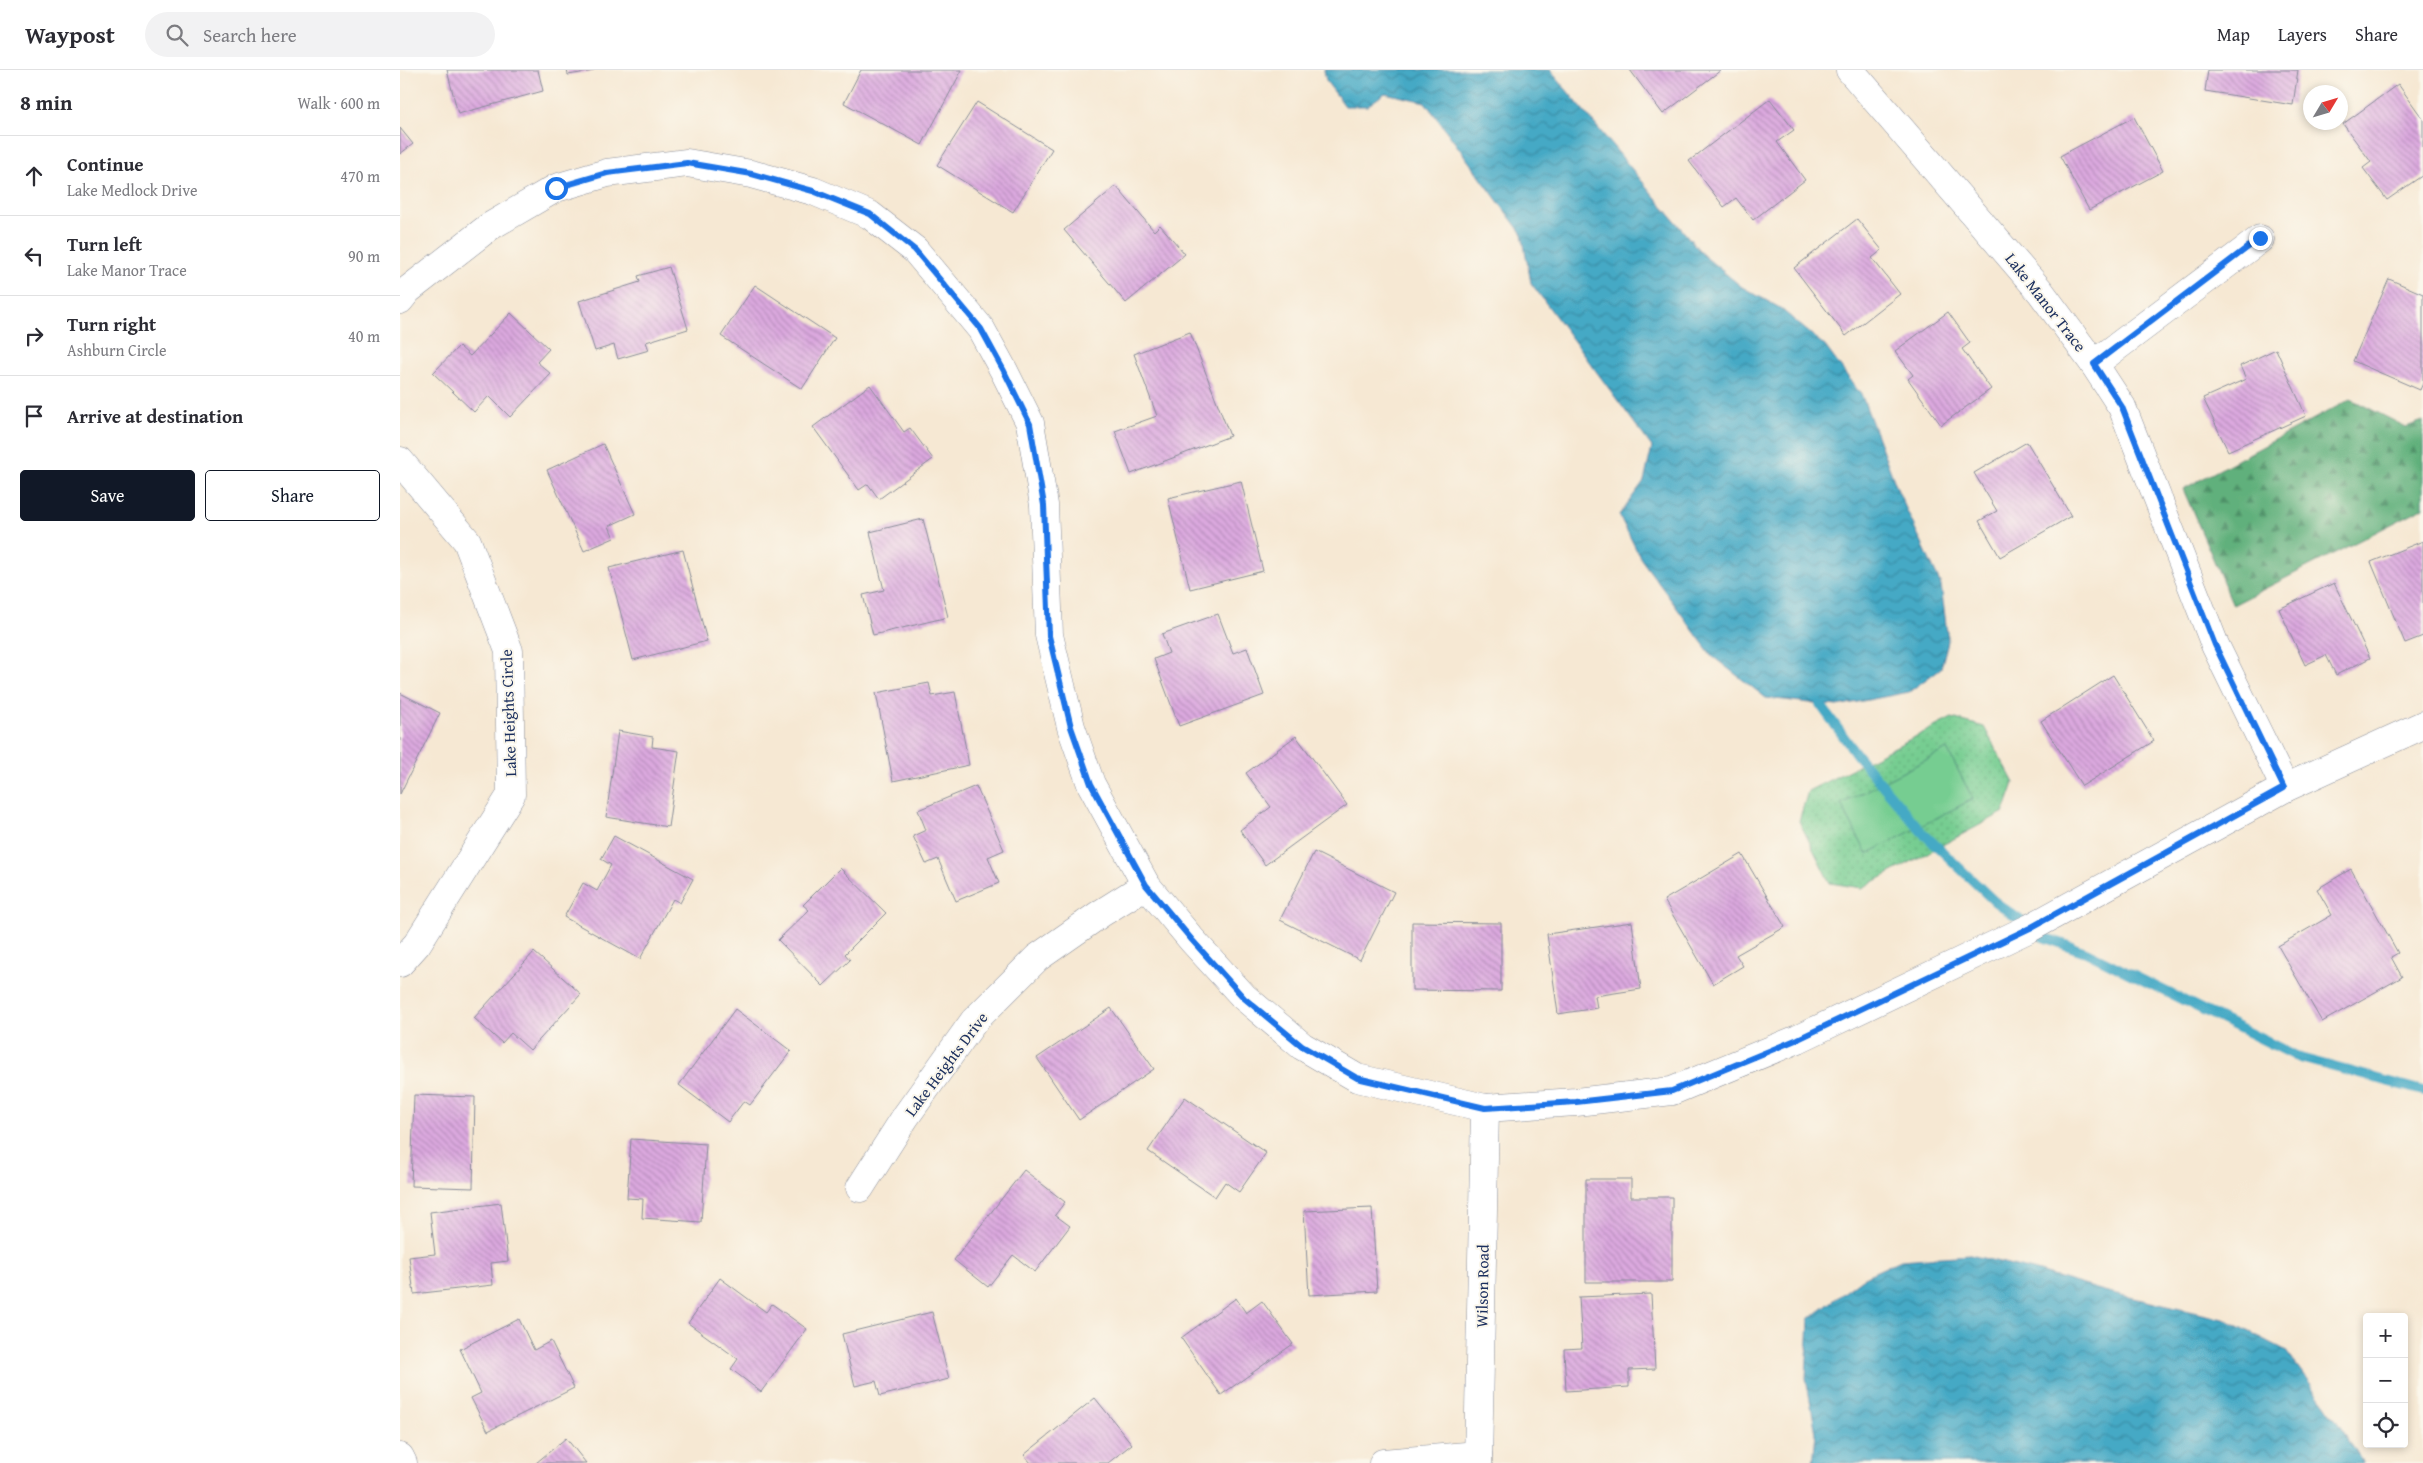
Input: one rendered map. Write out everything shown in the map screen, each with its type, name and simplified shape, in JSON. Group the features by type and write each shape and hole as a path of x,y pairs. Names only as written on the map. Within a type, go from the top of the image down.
{"street":[{"name":"Lake Manor Trace","path":"1850,70 2040,292 2094,364 2122,407 2215,645 2284,788"},
{"path":"400,300 408,290 489,227 556,188 607,173 687,163 752,174 813,191 870,214 915,250 981,329 1030,424 1044,505 1049,636 1071,727 1091,784 1146,885 1244,998 1302,1046 1357,1078 1485,1108 1576,1102 1672,1091 1798,1039 2030,928 2284,788 2423,725"},
{"path":"2094,364 2260,238"},
{"name":"Lake Heights Circle","path":"400,461 467,541 509,651 511,795 416,944 400,964"},
{"name":"Lake Heights Drive","path":"860,1188 906,1116 974,1021 1037,958 1100,914 1146,885"},
{"name":"Wilson Road","path":"1478,1459 1485,1108"},
{"path":"400,1457 403,1463"},
{"path":"1383,1463 1478,1459"}],"green space":[{"path":"2351,399 2406,427 2423,421 2423,508 2233,605 2183,489"},
{"path":"1952,718 1984,727 2014,783 2004,812 1862,888 1830,883 1799,821 1808,791"},
{"path":"1947,749 1973,799 1867,854 1841,804"}],"water":[{"path":"1324,70 1550,70 1703,255 1742,287 1780,308 1825,346 1862,396 1898,491 1941,585 1948,641 1941,668 1909,692 1837,706 1766,698 1712,656 1641,559 1619,515 1644,481 1652,447 1531,283 1522,234 1425,102 1385,93 1367,106 1345,106 1326,81"},
{"path":"1970,1255 2033,1270 2104,1291 2227,1320 2285,1350 2327,1406 2363,1463 1813,1463 1816,1433 1806,1378 1809,1319 1866,1276 1901,1260"}],"building":[{"path":"447,70 538,70 543,91 458,114"},
{"path":"567,70 593,70 593,71 568,75"},
{"path":"861,70 962,70 922,145 844,103"},
{"path":"1630,70 1721,70 1663,114"},
{"path":"2208,70 2298,70 2293,105 2205,91"},
{"path":"2398,84 2423,119 2423,175 2387,200 2363,168 2371,162 2347,130 2348,120"},
{"path":"1770,99 1794,130 1777,142 1805,180 1753,220 1736,198 1724,207 1689,161"},
{"path":"977,102 1052,149 1013,212 937,165"},
{"path":"2134,117 2163,171 2089,210 2060,156"},
{"path":"400,128 413,144 400,154"},
{"path":"1116,186 1154,231 1160,225 1185,254 1126,303 1064,230"},
{"path":"1857,219 1882,250 1872,258 1900,294 1846,336 1794,268"},
{"path":"669,267 688,329 646,342 649,350 618,359 614,345 595,351 579,301 640,282 638,276"},
{"path":"2389,279 2423,294 2423,383 2420,390 2353,361"},
{"path":"755,285 835,338 802,389 721,336"},
{"path":"1948,312 1970,343 1962,349 1991,389 1941,425 1908,379 1913,375 1895,351"},
{"path":"511,313 549,349 537,362 551,374 510,417 489,396 474,412 433,373 459,346 470,356"},
{"path":"1190,332 1230,436 1131,474 1115,431 1157,416 1134,354"},
{"path":"2276,349 2306,416 2228,451 2203,398 2246,379 2240,366"},
{"path":"870,385 904,432 910,428 933,459 879,499 868,484 859,490 813,427"},
{"path":"2027,442 2071,516 2000,557 1979,521 1997,511 1974,473"},
{"path":"603,444 635,514 609,526 614,538 584,551 547,470"},
{"path":"1241,481 1263,571 1190,589 1168,498"},
{"path":"923,519 948,617 873,635 863,595 884,590 870,532"},
{"path":"2423,541 2423,636 2405,643 2371,562"},
{"path":"683,550 707,641 633,660 609,568"},
{"path":"2334,583 2370,658 2336,675 2326,655 2305,665 2279,609"},
{"path":"1218,614 1233,653 1247,648 1264,695 1179,726 1154,659 1169,653 1162,634"},
{"path":"2113,675 2154,741 2082,786 2041,721"},
{"path":"929,683 932,696 955,692 969,765 893,781 876,693"},
{"path":"400,693 440,713 400,794"},
{"path":"618,731 653,737 652,747 679,751 668,827 606,817"},
{"path":"1296,736 1347,805 1265,865 1240,830 1271,807 1246,773"},
{"path":"976,786 1004,850 988,857 999,883 956,901 938,859 926,864 913,836 926,830 918,810"},
{"path":"614,836 693,879 680,903 673,899 640,959 564,917 583,883 597,891 611,865 601,859"},
{"path":"1314,852 1394,892 1360,960 1280,920"},
{"path":"1742,854 1785,927 1736,955 1743,966 1713,984 1664,900"},
{"path":"840,868 886,913 845,954 850,960 823,986 778,940 809,910 803,905"},
{"path":"2351,869 2398,953 2391,957 2402,977 2322,1022 2278,946 2332,915 2317,889"},
{"path":"1412,922 1501,923 1501,991 1412,990"},
{"path":"1632,922 1641,989 1595,996 1597,1008 1558,1014 1547,934"},
{"path":"534,952 581,994 530,1050 511,1033 502,1043 474,1018"},
{"path":"1111,1008 1154,1069 1079,1120 1037,1058"},
{"path":"735,1009 791,1051 750,1105 744,1101 728,1122 679,1085"},
{"path":"414,1095 475,1097 473,1188 411,1186"},
{"path":"1185,1097 1266,1153 1239,1192 1225,1182 1215,1197 1148,1151"},
{"path":"631,1139 706,1144 701,1222 642,1218 643,1199 627,1198"},
{"path":"1024,1170 1065,1202 1055,1215 1070,1226 1035,1272 1013,1255 988,1287 954,1260"},
{"path":"1586,1179 1631,1179 1631,1197 1672,1197 1672,1282 1586,1282"},
{"path":"501,1203 508,1261 491,1263 493,1285 414,1294 409,1257 435,1254 430,1212"},
{"path":"1372,1208 1377,1291 1309,1295 1304,1211"},
{"path":"720,1278 766,1312 772,1304 807,1329 761,1392 731,1369 738,1359 688,1323"},
{"path":"1651,1294 1655,1369 1629,1370 1629,1387 1566,1391 1564,1349 1582,1348 1579,1297"},
{"path":"1236,1298 1246,1313 1262,1301 1293,1344 1221,1395 1181,1338"},
{"path":"932,1312 949,1379 880,1396 876,1381 855,1386 842,1334"},
{"path":"519,1319 534,1350 551,1341 574,1388 488,1431 471,1398 481,1393 460,1349"},
{"path":"1095,1398 1132,1444 1108,1463 1031,1463 1024,1455"},
{"path":"566,1438 586,1463 536,1463"}],"waterway":[{"path":"1820,704 1857,755 1922,832 1994,901 2043,937 2086,952 2300,1058 2423,1091"}],"route":[{"path":"556,188 607,173 687,163 752,174 813,191 870,214 915,250 981,329 1030,424 1044,505 1049,636 1071,727 1091,784 1146,885 1244,998 1302,1046 1357,1078 1485,1108 1576,1102 1672,1091 1798,1039 2030,928 2284,788 2215,645 2122,407 2094,364 2260,238"}]}
